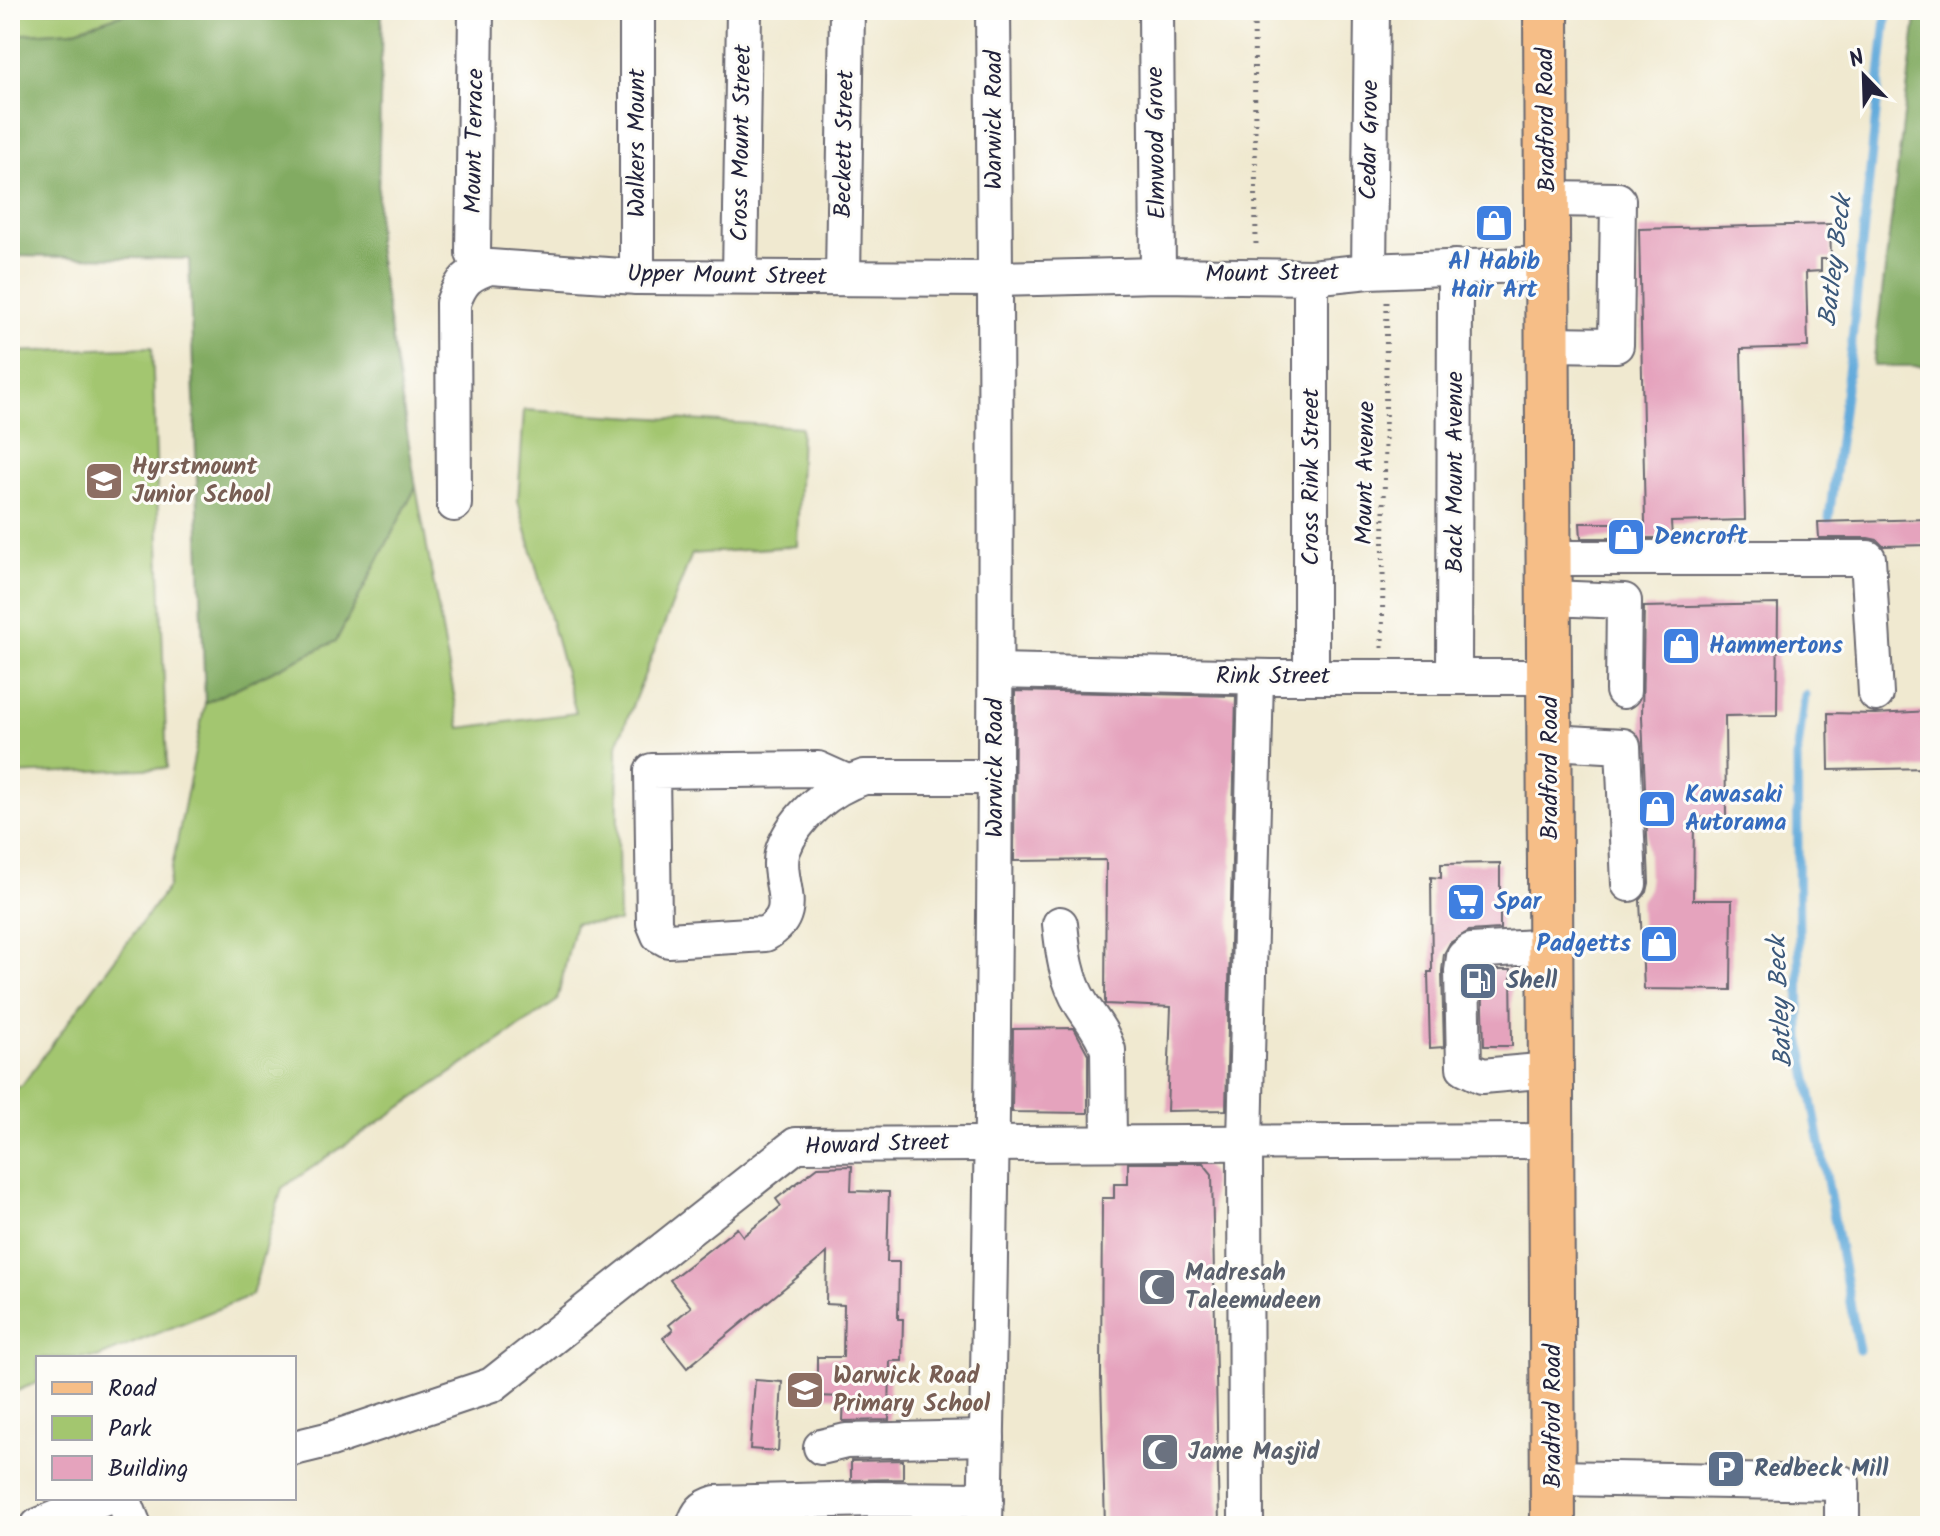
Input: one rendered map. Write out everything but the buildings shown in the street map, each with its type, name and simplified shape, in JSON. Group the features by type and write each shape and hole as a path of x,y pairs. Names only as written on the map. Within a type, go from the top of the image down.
{"main road":[{"name":"Bradford Road","path":"1546,10 1553,1526"}],"street":[{"name":"Mount Terrace","path":"476,10 473,253 477,272"},
{"path":"454,504 453,303 477,272 496,10"},
{"name":"Walkers Mount","path":"637,10 637,277"},
{"name":"Cross Mount Street","path":"740,277 744,10"},
{"name":"Beckett Street","path":"843,278 847,10"},
{"name":"Warwick Road","path":"986,1513 993,1142 996,671 993,10"},
{"name":"Elmwood Grove","path":"1156,10 1158,275"},
{"name":"Cedar Grove","path":"1372,10 1378,270"},
{"path":"1548,199 1618,200 1616,345 1549,344"},
{"name":"Mount Street","path":"996,279 1158,275 1311,277 1378,270 1549,264"},
{"name":"Back Mount Avenue","path":"1454,677 1455,267"},
{"name":"Upper Mount Street","path":"477,272 637,277 996,279"},
{"name":"Cross Rink Street","path":"1311,277 1311,677"},
{"path":"1550,578 1868,558 1876,694"},
{"path":"1550,578 1624,601 1623,691"},
{"name":"Rink Street","path":"996,671 1256,677 1551,677"},
{"path":"1246,1526 1245,1142 1256,677"},
{"path":"1551,742 1623,746 1629,884"},
{"path":"831,783 801,818 782,853 786,909 776,928 765,934 668,940 659,935 654,923 652,771 831,783 864,777 995,777"},
{"path":"1060,924 1065,965 1071,984 1080,1004 1103,1035 1108,1050 1109,1142"},
{"path":"1550,946 1471,951 1464,957 1462,986 1464,1067 1482,1076 1551,1070"},
{"name":"Howard Street","path":"296,1448 331,1439 492,1385 796,1145 1552,1141"},
{"path":"821,1447 846,1441 987,1438"},
{"path":"1553,1478 1842,1483 1842,1526"},
{"path":"694,1526 697,1515 704,1507 716,1503 875,1499 986,1513"},
{"path":"38,1526 100,1500"},
{"path":"124,1500 134,1526"}],"path":[{"path":"1254,10 1256,276"},
{"name":"Mount Avenue","path":"1378,270 1382,677"}],"green space":[{"path":"10,10 135,10 72,31 10,35"},
{"path":"135,10 382,10 377,247 416,487 336,641 205,703 189,259 10,256 10,35 72,31"},
{"path":"1917,10 1930,10 1930,366 1873,366"},
{"path":"152,347 167,768 10,774 10,352"},
{"path":"524,410 801,427 797,546 692,554 617,745 619,922 575,923 557,1001 282,1188 252,1295 102,1356 36,1356 36,1383 10,1394 10,1091 22,1085 168,887 205,703 336,641 416,487 460,728 576,713 518,501"}],"waterway":[{"name":"Batley Beck","path":"1829,518 1851,349 1887,10"},
{"name":"Batley Beck","path":"1805,695 1797,756 1800,1037 1859,1350"}],"place":[{"name":"Al Habib Hair Art","path":"1494,223"},
{"name":"Hyrstmount Junior School","path":"104,481"},
{"name":"Dencroft","path":"1626,537"},
{"name":"Hammertons","path":"1681,646"},
{"name":"Kawasaki Autorama","path":"1657,809"},
{"name":"Spar","path":"1466,902"},
{"name":"Padgetts","path":"1659,944"},
{"name":"Shell","path":"1478,981"},
{"name":"Madresah Taleemudeen","path":"1157,1287"},
{"name":"Warwick Road Primary School","path":"805,1390"},
{"name":"Jame Masjid","path":"1160,1452"},
{"name":"Redbeck Mill","path":"1726,1469"}]}
